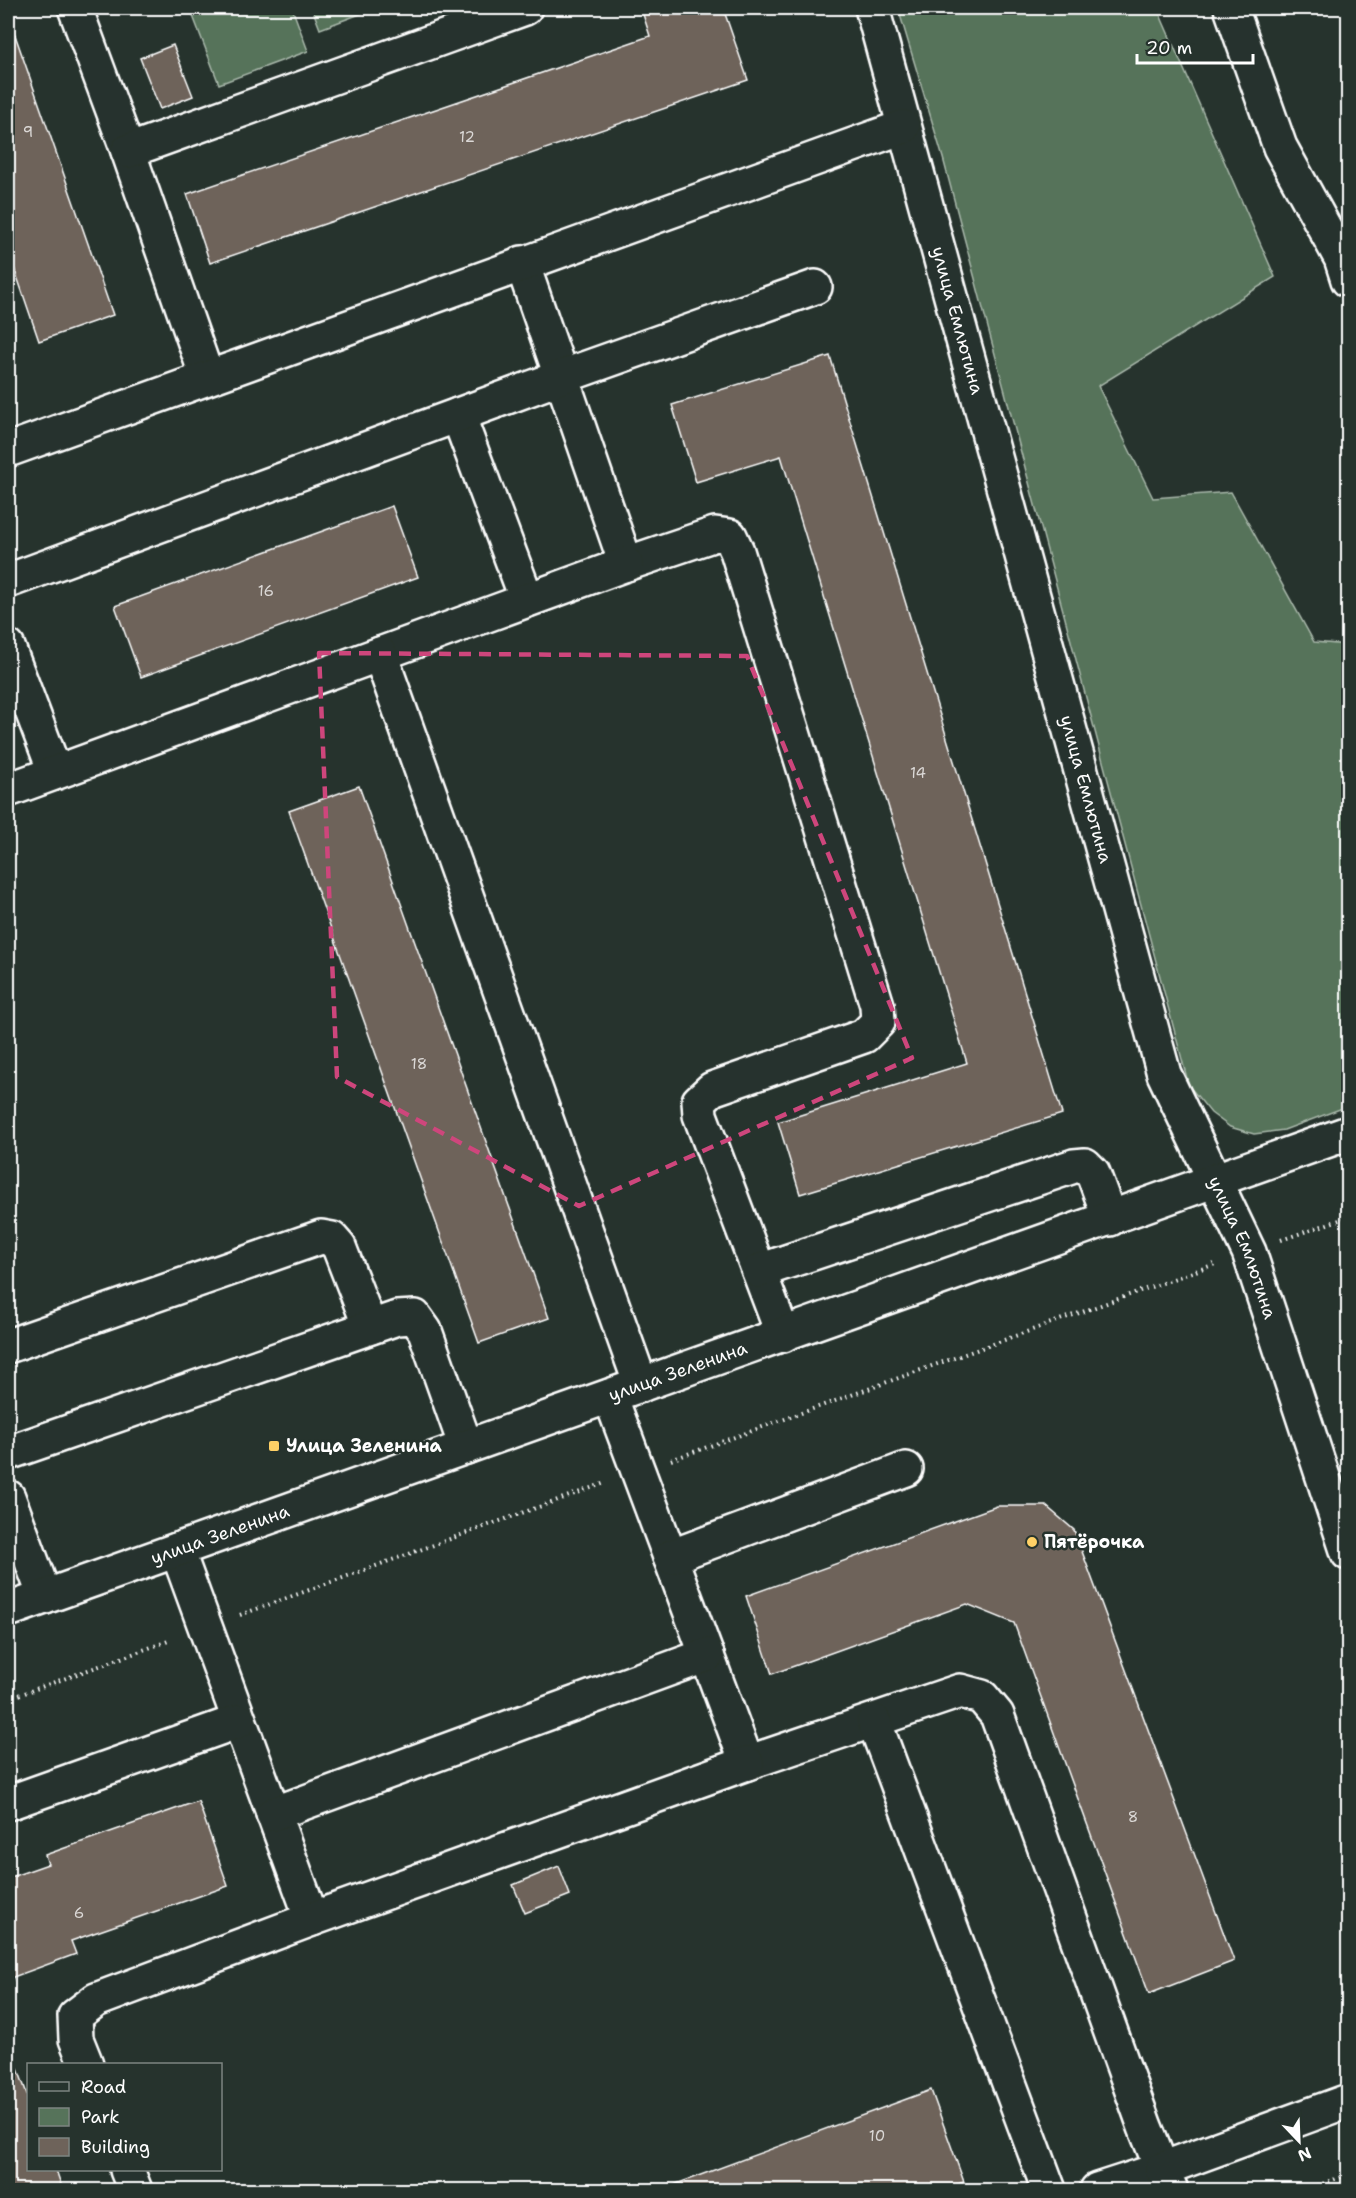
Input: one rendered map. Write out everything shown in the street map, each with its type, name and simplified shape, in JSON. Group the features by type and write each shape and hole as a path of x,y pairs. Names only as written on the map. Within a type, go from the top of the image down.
{"street":[{"path":"75,8 207,377"},
{"path":"128,151 525,8"},
{"name":"улица Емлютина","path":"872,8 1164,1074 1249,1252 1348,1553"},
{"path":"1231,8 1280,147 1341,258 1348,280"},
{"path":"8,450 903,127"},
{"path":"522,263 626,564"},
{"path":"8,581 561,377 815,287"},
{"path":"458,415 527,600"},
{"path":"8,789 626,564 715,534 730,537 737,551 877,1005 878,1022 864,1036 712,1089 699,1101 700,1115 783,1335"},
{"path":"8,647 55,772"},
{"path":"380,654 641,1385"},
{"name":"улица Зеленина","path":"8,1610 1348,1133"},
{"path":"759,1271 1074,1166 1085,1165 1093,1173 1110,1219"},
{"path":"8,1346 321,1237 332,1239 339,1247 370,1327"},
{"path":"8,1453 370,1327 397,1318 415,1317 425,1331 466,1447"},
{"path":"610,1396 747,1763"},
{"path":"670,1557 906,1469"},
{"path":"8,1497 45,1597"},
{"path":"177,1550 312,1919"},
{"path":"273,1814 706,1655"},
{"path":"86,2063 76,2039 75,2016 96,2000 312,1919 747,1763 960,1692 982,1697 997,1715 1166,2180"},
{"path":"8,1803 239,1721"},
{"path":"874,1721 1049,2190"},
{"path":"1097,2190 1166,2180 1348,2101"},
{"path":"128,2171 135,2190"}],"path":[{"path":"8,1699 1348,1217"},
{"path":"1305,2190 1348,2174"}],"highlighted area":[{"path":"319,653 747,656 912,1058 579,1206 337,1077"}],"green space":[{"path":"190,8 292,8 308,51 219,84"},
{"path":"312,8 376,8 320,29"},
{"path":"898,8 1157,8 1275,277 1098,386 1153,498 1231,492 1314,642 1348,645 1348,1106 1284,1130 1254,1134 1230,1127 1211,1113 1189,1086 943,158"}],"building":[{"path":"641,8 723,8 748,80 210,263 187,194 650,36"},
{"path":"8,15 113,315 39,341 8,250"},
{"path":"173,45 193,96 160,109 140,58"},
{"path":"830,356 1062,1114 800,1194 778,1122 967,1063 781,456 696,482 672,405"},
{"path":"392,506 418,577 141,677 115,606"},
{"path":"359,786 549,1318 479,1343 289,811"},
{"path":"997,1506 1046,1506 1074,1530 1234,1961 1149,1994 1014,1623 967,1604 772,1674 746,1596"},
{"path":"198,1801 228,1886 71,1941 76,1954 13,1977 8,1991 8,1878 48,1864 45,1855"},
{"path":"559,1866 570,1895 525,1913 513,1885"},
{"path":"8,2041 27,2094 27,2171 56,2171 63,2190 8,2190"},
{"path":"931,2090 964,2182 940,2190 660,2190"}],"place":[{"name":"Улица Зеленина","path":"274,1446"},
{"name":"Пятёрочка","path":"1032,1542"}]}
